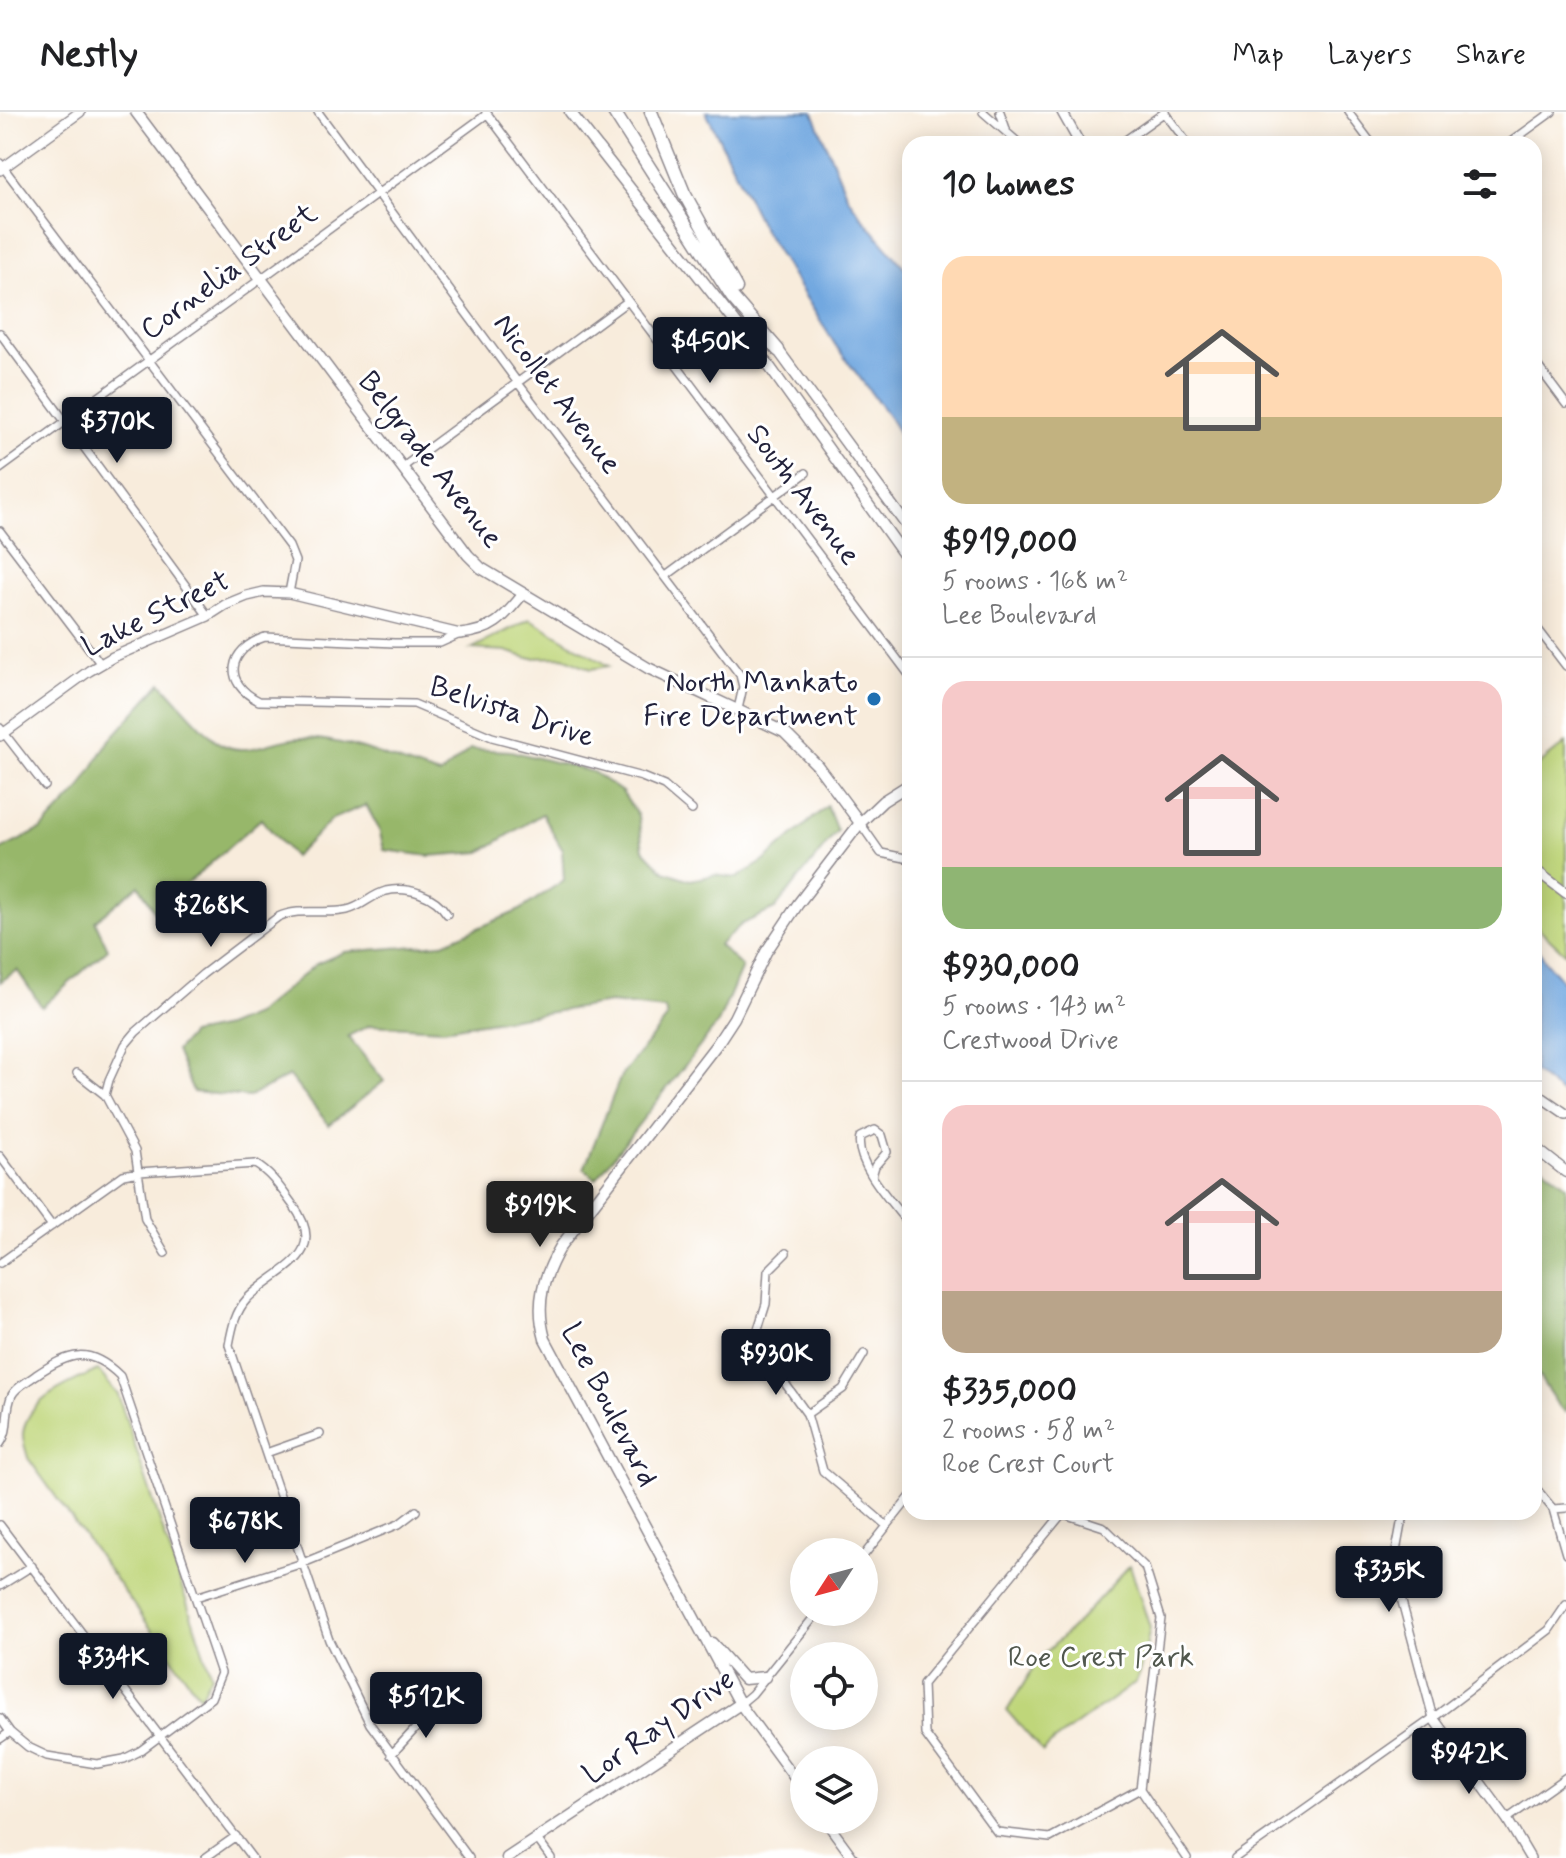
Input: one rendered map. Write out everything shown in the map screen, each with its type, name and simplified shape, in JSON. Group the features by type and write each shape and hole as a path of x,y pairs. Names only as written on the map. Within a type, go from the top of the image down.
{"highway":[{"path":"614,112 732,297 778,350"},
{"path":"651,112 669,160 701,227 737,290 778,350"}],"main road":[{"name":"Belgrade Avenue","path":"136,112 468,555 481,568 648,668 784,732 802,749 860,823"},
{"path":"570,112 764,359 902,552"},
{"path":"778,350 902,519"},
{"name":"Lee Boulevard","path":"740,1704 545,1339 539,1300 543,1281 561,1246 717,1044 734,1018 779,930 860,823 883,801 902,789"},
{"path":"1542,1153 1566,1172"},
{"path":"701,1629 744,1679 765,1677"},
{"name":"Lor Ray Drive","path":"507,1858 740,1704"}],"street":[{"path":"80,112 1,167 150,359 289,546 295,561 289,593"},
{"name":"Nicollet Avenue","path":"318,112 518,383 740,675 743,687 738,709"},
{"path":"983,112 1009,135"},
{"path":"1000,112 1009,135"},
{"path":"1062,112 1076,136"},
{"path":"1131,136 1165,112 1182,136"},
{"path":"1348,112 1366,136"},
{"path":"1519,136 1552,112"},
{"name":"Cornelia Street","path":"0,469 486,113"},
{"name":"South Avenue","path":"486,113 902,665"},
{"path":"403,467 628,301"},
{"path":"0,333 208,616"},
{"path":"1542,372 1566,404"},
{"path":"666,576 806,473"},
{"path":"0,531 100,663"},
{"name":"Lake Street","path":"1,732 100,663 247,596 264,592 289,593 460,634"},
{"path":"460,634 483,632 505,616 523,594"},
{"name":"Belvista Drive","path":"460,634 440,643 265,637 253,641 242,651 234,666 235,680 243,693 259,701 414,704 492,737 642,777 664,786 692,810"},
{"path":"1542,634 1566,666"},
{"path":"1,732 45,786"},
{"name":"Belgrade Avenue","path":"860,823 881,853 902,857"},
{"path":"1542,875 1566,893"},
{"path":"105,1095 125,1045 136,1032 203,974 278,917 298,912 348,910 385,891 396,890 428,897 441,905 447,914"},
{"path":"77,1073 105,1095 135,1151 145,1219 165,1253"},
{"path":"1542,1098 1566,1114"},
{"path":"872,1176 875,1166 887,1152 882,1135 875,1130 860,1137 858,1145 872,1176 902,1215"},
{"path":"0,1156 52,1226"},
{"path":"0,1263 123,1175 255,1164 269,1172 304,1220 306,1245 296,1260 245,1300 233,1323 229,1345 329,1640 370,1724 469,1858"},
{"path":"786,1253 768,1271 766,1304 753,1345 807,1414 823,1471 887,1526"},
{"path":"807,1414 843,1389 864,1354"},
{"path":"0,1444 7,1432 10,1398 15,1390 58,1360 95,1356 120,1376 221,1673 211,1698 140,1751 124,1759 97,1764 47,1756 28,1747 10,1732 0,1718"},
{"path":"266,1453 320,1434"},
{"path":"1542,1496 1553,1509 1566,1554"},
{"path":"877,1538 902,1507"},
{"path":"1553,1509 1566,1508"},
{"path":"196,1597 303,1563 399,1524 416,1511"},
{"path":"1055,1520 923,1684 925,1734 997,1832 1050,1838 1140,1789"},
{"path":"1080,1520 1104,1527 1145,1567 1161,1618 1140,1789 1187,1858"},
{"path":"1403,1520 1393,1568 1433,1718 1507,1819 1530,1858"},
{"path":"0,1525 252,1858"},
{"path":"0,1586 32,1566"},
{"path":"1235,1858 1433,1718 1549,1630 1566,1605"},
{"name":"Lor Ray Drive","path":"740,1704 807,1626"},
{"path":"391,1755 438,1704"},
{"name":"Lee Boulevard","path":"740,1704 790,1772"},
{"path":"0,1739 10,1732"},
{"path":"1507,1819 1566,1777"},
{"path":"835,1834 853,1858"},
{"path":"205,1858 236,1836"},
{"path":"537,1839 551,1858"}],"green space":[{"path":"530,619 609,666 591,669 564,657 528,658 506,651 471,649"},
{"path":"161,683 208,734 232,748 253,748 294,738 322,740 357,747 440,775 470,749 511,751 593,772 622,792 638,816 643,849 664,871 690,880 715,875 737,878 764,861 827,806 837,831 775,909 742,924 719,945 742,967 718,1023 596,1179 584,1169 621,1076 667,1018 665,1009 610,1003 443,1029 370,1025 348,1036 384,1081 329,1125 289,1076 249,1097 193,1092 176,1051 191,1034 226,1027 255,1015 316,964 344,952 441,944 520,910 564,880 562,849 542,814 481,852 429,856 384,850 379,829 366,805 332,819 294,857 261,819 155,912 139,885 95,921 108,949 42,1007 17,970 0,982 0,850 42,829 80,789 108,742"},
{"path":"1566,743 1566,954 1542,932 1542,762"},
{"path":"1542,1166 1566,1185 1566,1412 1542,1381"},
{"path":"98,1370 118,1395 211,1675 200,1697 28,1458 23,1433 33,1410 63,1387"},
{"name":"Roe Crest Park","path":"1130,1565 1150,1628 1136,1682 1043,1752 1007,1711 1039,1659"}],"water":[{"path":"706,112 813,112 847,196 902,265 902,439 836,346 762,227"},
{"path":"1542,955 1566,985 1566,1097 1542,1078"}],"place":[{"name":"North Mankato Fire Department","path":"874,699"}]}
